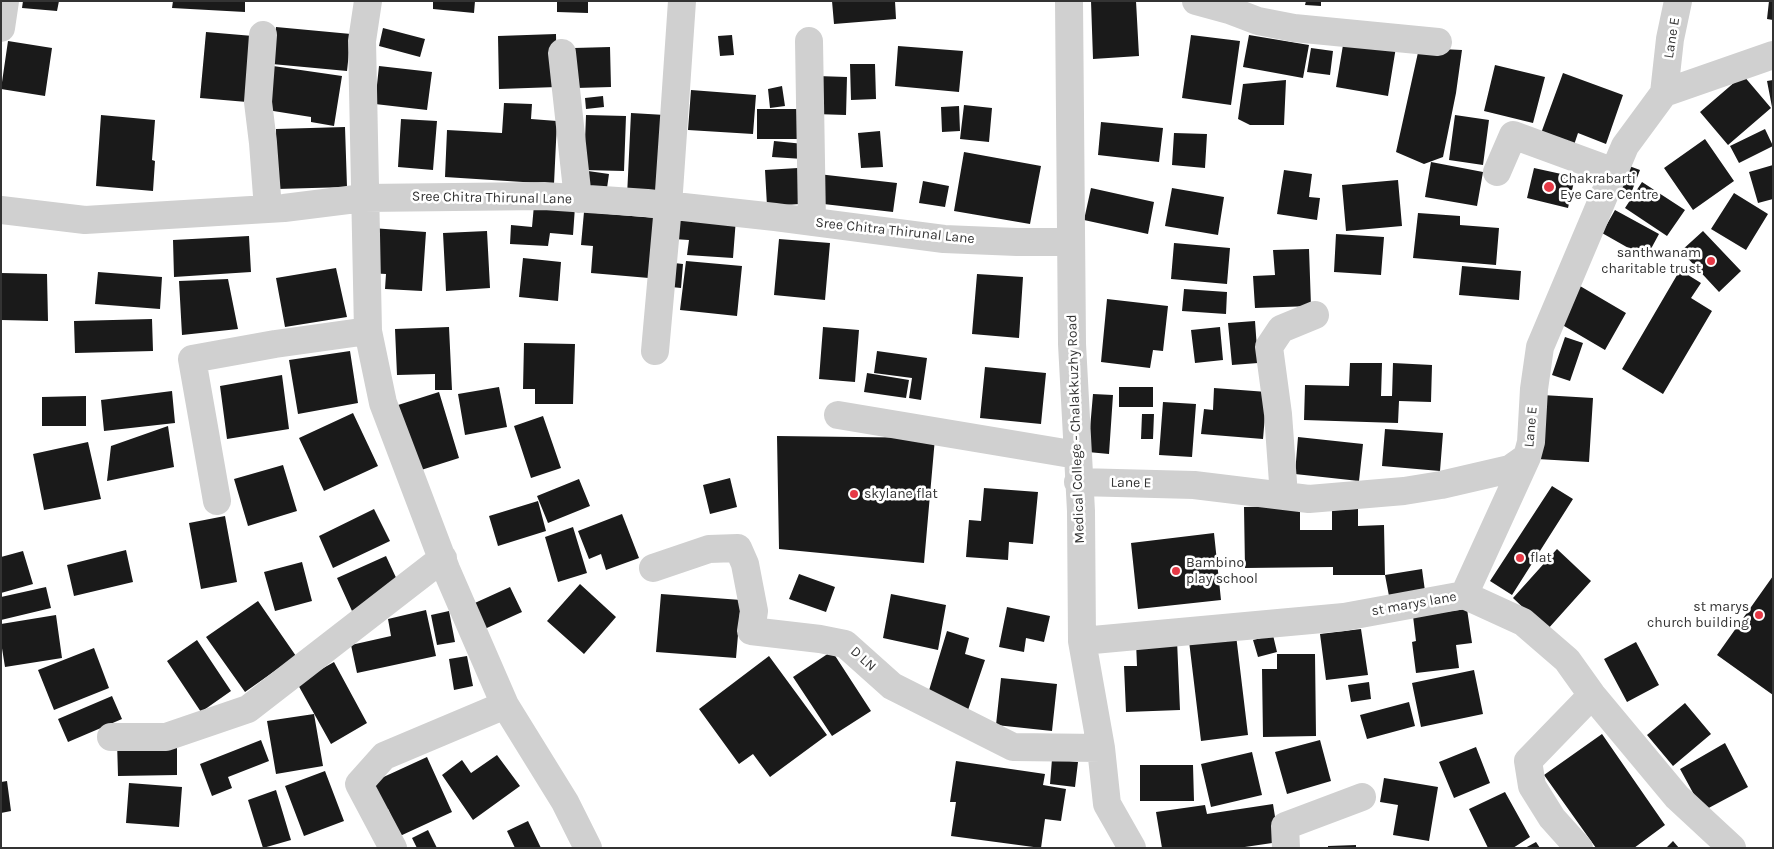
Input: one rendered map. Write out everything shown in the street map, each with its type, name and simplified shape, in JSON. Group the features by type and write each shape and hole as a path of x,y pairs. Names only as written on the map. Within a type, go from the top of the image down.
{"street":[{"path":"1,28 5,1"},
{"path":"368,1 362,41 368,331 383,403 443,558 505,705 565,802 588,848"},
{"path":"655,351 668,206 682,1"},
{"name":"Medical College - Chalakkuzhy Road","path":"1070,1 1072,344 1081,511 1082,641 1101,748 1107,804 1132,848"},
{"path":"1196,1 1229,10 1258,21 1294,28 1438,42"},
{"name":"Lane E","path":"1078,482 1194,485 1309,499 1404,492 1510,469 1528,457 1540,347 1625,146 1664,93 1670,39 1678,1"},
{"path":"263,35 258,102 268,209"},
{"path":"809,41 812,222"},
{"path":"562,53 578,199"},
{"path":"1664,93 1773,55"},
{"path":"1497,172 1513,135 1614,172"},
{"name":"Sree Chitra Thirunal Lane","path":"1,210 85,220 268,209 364,198 544,196 775,217 944,239 1071,242"},
{"path":"1284,496 1278,414 1269,347 1281,329 1315,316"},
{"path":"217,501 192,359 275,344 368,331"},
{"path":"838,415 1077,455"},
{"path":"1464,595 1528,457"},
{"name":"D LN","path":"653,568 709,549 738,548 745,564 754,611 751,631 820,639 845,644 892,686 1014,747 1101,748"},
{"path":"111,737 166,737 248,709 443,558"},
{"name":"st marys lane","path":"1082,641 1344,617 1464,595 1523,622 1567,660 1592,694 1678,797 1732,848"},
{"path":"1578,848 1552,818 1532,786 1528,761 1592,694"},
{"path":"393,848 359,784 384,756 505,705"},
{"path":"1286,848 1286,826 1362,797"}],"building":[{"path":"23,1 59,1 57,11 22,8"},
{"path":"173,1 245,1 245,12 172,8"},
{"path":"433,1 475,1 474,13 433,9"},
{"path":"557,1 588,1 588,13 557,12"},
{"path":"832,1 895,1 896,19 834,24"},
{"path":"1091,1 1136,1 1139,56 1093,59"},
{"path":"1306,1 1321,1 1321,6 1305,5"},
{"path":"1769,1 1773,1 1773,20 1767,19"},
{"path":"276,27 351,34 347,71 272,64"},
{"path":"383,28 425,39 420,57 379,46"},
{"path":"206,32 253,36 247,102 200,98"},
{"path":"556,34 557,87 499,89 498,36"},
{"path":"732,35 734,55 720,56 718,36"},
{"path":"1191,35 1240,41 1231,105 1182,98"},
{"path":"1249,35 1309,45 1303,78 1243,67"},
{"path":"1344,39 1396,47 1388,96 1336,87"},
{"path":"8,41 52,48 45,96 1,89"},
{"path":"898,46 963,51 959,92 895,86"},
{"path":"610,47 611,87 576,88 574,48"},
{"path":"1311,48 1333,51 1330,75 1307,72"},
{"path":"1419,48 1462,50 1456,93 1443,157 1424,164 1396,152"},
{"path":"850,64 875,64 876,99 851,100"},
{"path":"1495,65 1545,77 1533,123 1484,111"},
{"path":"273,66 342,76 334,126 311,122 311,117 267,110"},
{"path":"379,66 432,72 427,110 375,104"},
{"path":"1563,73 1623,95 1606,144 1578,133 1573,148 1540,136"},
{"path":"1743,75 1771,108 1728,145 1700,112"},
{"path":"817,76 847,77 846,115 815,114"},
{"path":"1286,80 1284,125 1250,125 1238,119 1243,84"},
{"path":"1773,80 1773,107 1772,107 1767,81"},
{"path":"782,86 785,106 770,108 768,89"},
{"path":"691,90 756,95 753,134 688,130"},
{"path":"603,96 604,107 586,109 585,98"},
{"path":"504,103 532,104 531,119 557,121 554,184 445,177 447,130 502,133"},
{"path":"964,105 992,108 989,142 960,139"},
{"path":"959,106 960,131 942,132 941,107"},
{"path":"757,109 797,109 797,139 757,139"},
{"path":"631,113 665,115 661,198 627,196"},
{"path":"101,115 155,120 152,160 155,161 153,191 96,186"},
{"path":"586,115 626,116 624,171 584,170"},
{"path":"1455,115 1489,120 1483,165 1449,160"},
{"path":"401,119 437,121 433,170 398,167"},
{"path":"1101,122 1163,128 1159,162 1098,155"},
{"path":"345,127 347,187 277,189 276,129"},
{"path":"1765,129 1773,146 1739,163 1730,146"},
{"path":"880,131 883,167 861,168 858,133"},
{"path":"1174,133 1207,134 1205,168 1172,165"},
{"path":"1705,139 1734,181 1693,210 1664,168"},
{"path":"774,141 804,144 803,159 772,157"},
{"path":"964,152 1041,166 1030,224 954,211"},
{"path":"1431,162 1483,172 1477,206 1425,197"},
{"path":"1621,163 1640,170 1630,196 1611,189"},
{"path":"1773,165 1773,199 1758,203 1749,172"},
{"path":"798,168 800,204 767,206 765,170"},
{"path":"1534,168 1575,177 1568,208 1527,198"},
{"path":"1284,170 1312,174 1309,197 1320,198 1317,220 1277,214"},
{"path":"588,171 609,174 607,188 586,186"},
{"path":"818,174 897,183 893,212 815,203"},
{"path":"1398,180 1402,226 1346,231 1342,185"},
{"path":"923,181 949,186 945,207 919,203"},
{"path":"1642,182 1685,210 1667,236 1625,208"},
{"path":"1091,188 1154,202 1148,234 1084,220"},
{"path":"1172,188 1224,197 1218,235 1165,226"},
{"path":"1734,193 1768,214 1746,250 1711,229"},
{"path":"534,205 575,207 573,235 550,233 548,246 510,244 511,225 532,227"},
{"path":"1615,210 1659,234 1646,258 1602,233"},
{"path":"584,212 655,218 649,278 591,273 593,246 581,245"},
{"path":"675,212 736,218 733,258 687,255 689,240 673,239"},
{"path":"1418,213 1460,216 1460,225 1499,228 1496,265 1413,258"},
{"path":"372,228 426,232 422,291 385,289 386,274 368,273"},
{"path":"487,231 490,288 446,291 443,233"},
{"name":"santhwanam charitable trust","path":"1703,231 1741,271 1719,292 1681,251"},
{"path":"1336,234 1384,237 1381,275 1334,272"},
{"path":"249,236 251,272 174,277 173,240"},
{"path":"779,239 830,243 825,300 774,295"},
{"path":"1174,243 1230,248 1227,284 1171,279"},
{"path":"1309,249 1311,306 1255,308 1253,276 1275,275 1273,250"},
{"path":"523,258 561,262 558,301 519,297"},
{"path":"686,261 742,266 737,316 680,310"},
{"path":"665,262 683,264 681,288 662,286"},
{"path":"1462,266 1521,271 1519,300 1459,295"},
{"path":"336,268 347,317 285,327 276,278"},
{"path":"1680,270 1701,283 1691,298 1712,311 1663,394 1622,369"},
{"path":"98,272 162,277 160,309 95,304"},
{"path":"1,273 47,274 48,321 1,320"},
{"path":"977,274 1023,277 1019,338 972,334"},
{"path":"228,279 238,329 182,335 179,281"},
{"path":"1580,286 1626,313 1605,350 1559,323"},
{"path":"1184,289 1227,292 1226,314 1182,311"},
{"path":"1107,299 1168,306 1163,351 1153,350 1150,368 1101,362"},
{"path":"152,319 153,351 75,353 74,321"},
{"path":"1255,321 1258,363 1232,365 1228,323"},
{"path":"449,327 452,390 435,390 435,374 397,375 395,329"},
{"path":"823,327 859,330 855,382 819,379"},
{"path":"1220,327 1223,360 1195,363 1191,330"},
{"path":"1565,337 1583,343 1570,381 1552,375"},
{"path":"524,343 575,344 573,404 535,404 535,389 523,389"},
{"path":"350,351 358,403 298,414 289,360"},
{"path":"877,351 927,358 921,400 909,398 912,378 874,373"},
{"path":"1350,363 1382,363 1381,396 1392,396 1393,363 1432,365 1431,402 1399,401 1398,423 1304,420 1305,385 1349,386"},
{"path":"985,367 1046,373 1041,424 980,418"},
{"path":"867,373 909,380 906,398 864,392"},
{"path":"282,375 289,429 227,439 220,386"},
{"path":"499,387 507,427 465,435 458,394"},
{"path":"1119,387 1153,387 1153,407 1119,407"},
{"path":"1214,388 1267,392 1263,439 1201,434 1204,409 1213,410"},
{"path":"172,391 175,423 104,431 101,400"},
{"path":"439,392 459,458 418,471 398,405"},
{"path":"1093,394 1113,395 1109,454 1088,452"},
{"path":"1542,395 1593,398 1589,462 1537,459"},
{"path":"86,396 86,426 42,426 42,397"},
{"path":"1163,402 1196,404 1192,457 1159,455"},
{"path":"353,413 378,466 324,491 299,438"},
{"path":"1142,414 1154,414 1153,439 1141,439"},
{"path":"543,416 561,468 531,478 514,426"},
{"path":"168,426 174,467 107,481 111,446"},
{"path":"1385,429 1443,433 1440,471 1382,466"},
{"name":"skylane flat","path":"777,436 935,438 924,563 779,549"},
{"path":"1298,437 1363,444 1359,481 1295,474"},
{"path":"88,442 101,499 44,510 33,454"},
{"path":"283,465 297,511 248,526 234,479"},
{"path":"730,478 737,507 710,514 703,485"},
{"path":"579,479 590,506 548,523 537,496"},
{"name":"flat","path":"1552,486 1573,499 1512,595 1490,581"},
{"path":"984,488 1038,492 1033,544 1009,542 1008,560 966,557 969,520 981,521"},
{"path":"538,501 546,531 498,546 489,516"},
{"path":"1300,506 1300,530 1332,530 1332,510 1358,509 1358,526 1384,525 1385,575 1333,575 1333,567 1245,568 1244,507"},
{"path":"374,509 390,541 333,568 319,536"},
{"path":"622,514 639,558 606,570 601,554 589,559 578,531"},
{"path":"225,516 237,582 201,589 189,523"},
{"path":"573,527 587,573 558,582 545,537"},
{"name":"Bambino play school","path":"1214,533 1221,600 1138,609 1131,543"},
{"path":"1557,549 1591,581 1547,630 1513,598"},
{"path":"126,550 133,582 74,596 67,565"},
{"path":"23,551 33,584 1,593 1,557"},
{"path":"386,556 399,584 352,611 337,578"},
{"path":"302,562 312,601 275,611 264,572"},
{"path":"1422,569 1425,591 1389,596 1385,575"},
{"path":"799,574 835,587 826,612 789,599"},
{"name":"st marys church building","path":"1773,576 1773,695 1717,655"},
{"path":"580,584 616,617 584,654 547,621"},
{"path":"46,587 51,608 1,620 1,597"},
{"path":"510,587 522,612 478,632 466,607"},
{"path":"661,594 741,600 736,658 656,652"},
{"path":"891,594 946,605 938,650 883,638"},
{"path":"258,601 296,656 245,692 206,637"},
{"path":"1007,607 1050,616 1044,642 1026,638 1024,652 999,647"},
{"path":"1467,609 1472,643 1456,645 1459,668 1416,673 1412,642 1416,641 1413,616"},
{"path":"426,610 436,656 357,673 351,645 391,636 388,619"},
{"path":"449,611 455,642 437,645 431,615"},
{"path":"56,615 62,658 5,667 1,642 1,624"},
{"path":"1361,629 1368,675 1326,680 1320,634"},
{"path":"947,631 969,638 965,654 985,660 968,710 927,697"},
{"path":"1236,635 1248,735 1201,741 1189,641"},
{"path":"1273,635 1277,652 1258,657 1253,640"},
{"path":"197,640 231,691 201,712 167,661"},
{"path":"1177,640 1180,710 1126,712 1124,666 1137,666 1136,642"},
{"path":"1636,642 1659,685 1627,702 1604,659"},
{"path":"94,648 109,688 54,710 38,670"},
{"path":"832,651 871,711 832,736 793,677"},
{"path":"1277,654 1315,654 1316,736 1263,737 1262,669 1277,669"},
{"path":"467,656 473,686 454,690 449,659"},
{"path":"769,656 827,735 770,777 753,754 739,764 699,709"},
{"path":"334,662 367,723 331,744 297,683"},
{"path":"1474,670 1483,714 1421,727 1412,683"},
{"path":"1001,678 1057,684 1052,731 996,725"},
{"path":"1369,682 1371,699 1351,702 1348,685"},
{"path":"112,696 122,719 68,742 58,719"},
{"path":"1409,702 1415,726 1367,739 1360,715"},
{"path":"1685,703 1711,734 1673,766 1647,735"},
{"path":"314,714 323,766 276,774 267,721"},
{"path":"1602,734 1665,825 1634,848 1596,848 1544,775"},
{"path":"177,740 177,775 118,776 117,741"},
{"path":"261,740 269,761 228,777 232,788 212,796 200,764"},
{"path":"1320,740 1331,781 1287,794 1275,752"},
{"path":"1725,743 1748,787 1703,811 1680,769"},
{"path":"1476,747 1490,783 1454,798 1439,762"},
{"path":"1252,752 1262,795 1211,807 1201,764"},
{"path":"497,755 520,786 473,820 442,775 462,760 471,773"},
{"path":"427,757 452,812 400,836 388,809 377,814 364,786"},
{"path":"1052,759 1078,762 1075,787 1050,784"},
{"path":"956,761 1045,774 1043,785 1066,789 1061,821 1045,819 1041,848 951,836 956,802 950,802"},
{"path":"1140,765 1193,765 1194,801 1140,801"},
{"path":"325,771 344,821 304,836 285,786"},
{"path":"1384,778 1438,787 1429,841 1393,835 1398,805 1380,802"},
{"path":"7,781 11,811 1,813 1,782"},
{"path":"129,783 182,787 179,827 126,823"},
{"path":"276,790 291,840 263,848 248,800"},
{"path":"1505,792 1530,837 1513,848 1488,848 1469,809"},
{"path":"1273,804 1279,842 1238,848 1162,848 1156,812 1205,805 1207,814"},
{"path":"528,821 541,848 515,848 507,831"},
{"path":"428,830 437,848 417,848 412,838"},
{"path":"1673,841 1679,848 1666,848"},
{"path":"1536,842 1540,848 1525,848"},
{"path":"1356,845 1356,848 1328,848 1328,846"}],"place":[{"name":"Chakrabarti Eye Care Centre","path":"1549,187"},
{"name":"santhwanam charitable trust","path":"1711,261"},
{"name":"skylane flat","path":"854,494"},
{"name":"flat","path":"1520,558"},
{"name":"Bambino play school","path":"1176,571"},
{"name":"st marys church building","path":"1759,615"}]}
